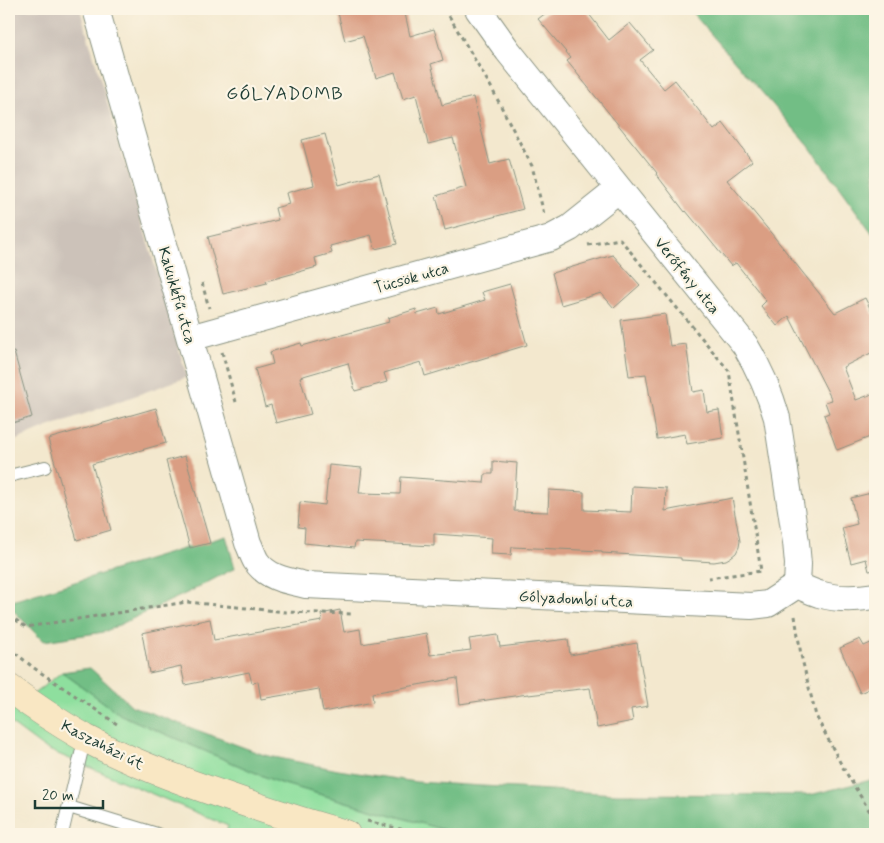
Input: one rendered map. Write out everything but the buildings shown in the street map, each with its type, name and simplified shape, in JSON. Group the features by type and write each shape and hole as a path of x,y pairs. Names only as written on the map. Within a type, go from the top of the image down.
{"street":[{"name":"Kakukkfű utca","path":"96,9 248,543 257,563 270,575"},
{"name":"Verőfény utca","path":"478,9 508,51 744,345 764,379 777,418 782,449 796,542 797,585"},
{"name":"Tücsök utca","path":"190,338 551,238 570,228 619,189"},
{"name":"Gólyadombi utca","path":"270,575 306,585 751,606 768,604 797,585"},
{"path":"797,585 819,594 837,598 854,599 875,596"},
{"name":"Kaszaházi út","path":"9,688 84,737 161,773 318,827 353,827"}],"lane":[{"path":"9,476 45,467"},
{"path":"62,834 84,737"},
{"path":"69,806 157,834"}],"path":[{"path":"445,9 491,87 532,166 546,220"},
{"path":"583,247 620,238 729,371 761,571"},
{"path":"9,615 26,627 187,602 286,612 355,614"},
{"path":"794,612 800,655 816,716 842,766 875,820"},
{"path":"9,648 34,668 119,725"},
{"path":"353,827 421,834"}],"shaded area":[{"path":"9,9 80,9 187,377 9,443"}],"green space":[{"path":"689,9 875,9 875,237 809,146"},
{"path":"226,536 235,568 104,632 43,641 9,606 9,602"},
{"path":"90,668 132,706 264,755 338,770 416,782 616,794 810,795 875,779 875,834 458,834 277,782 121,715 62,672"},
{"path":"62,672 121,715 277,782 458,834 226,834 228,826 44,748 9,722 9,713"}],"district":[{"name":"GÓLYADOMB","path":"285,93"}]}
